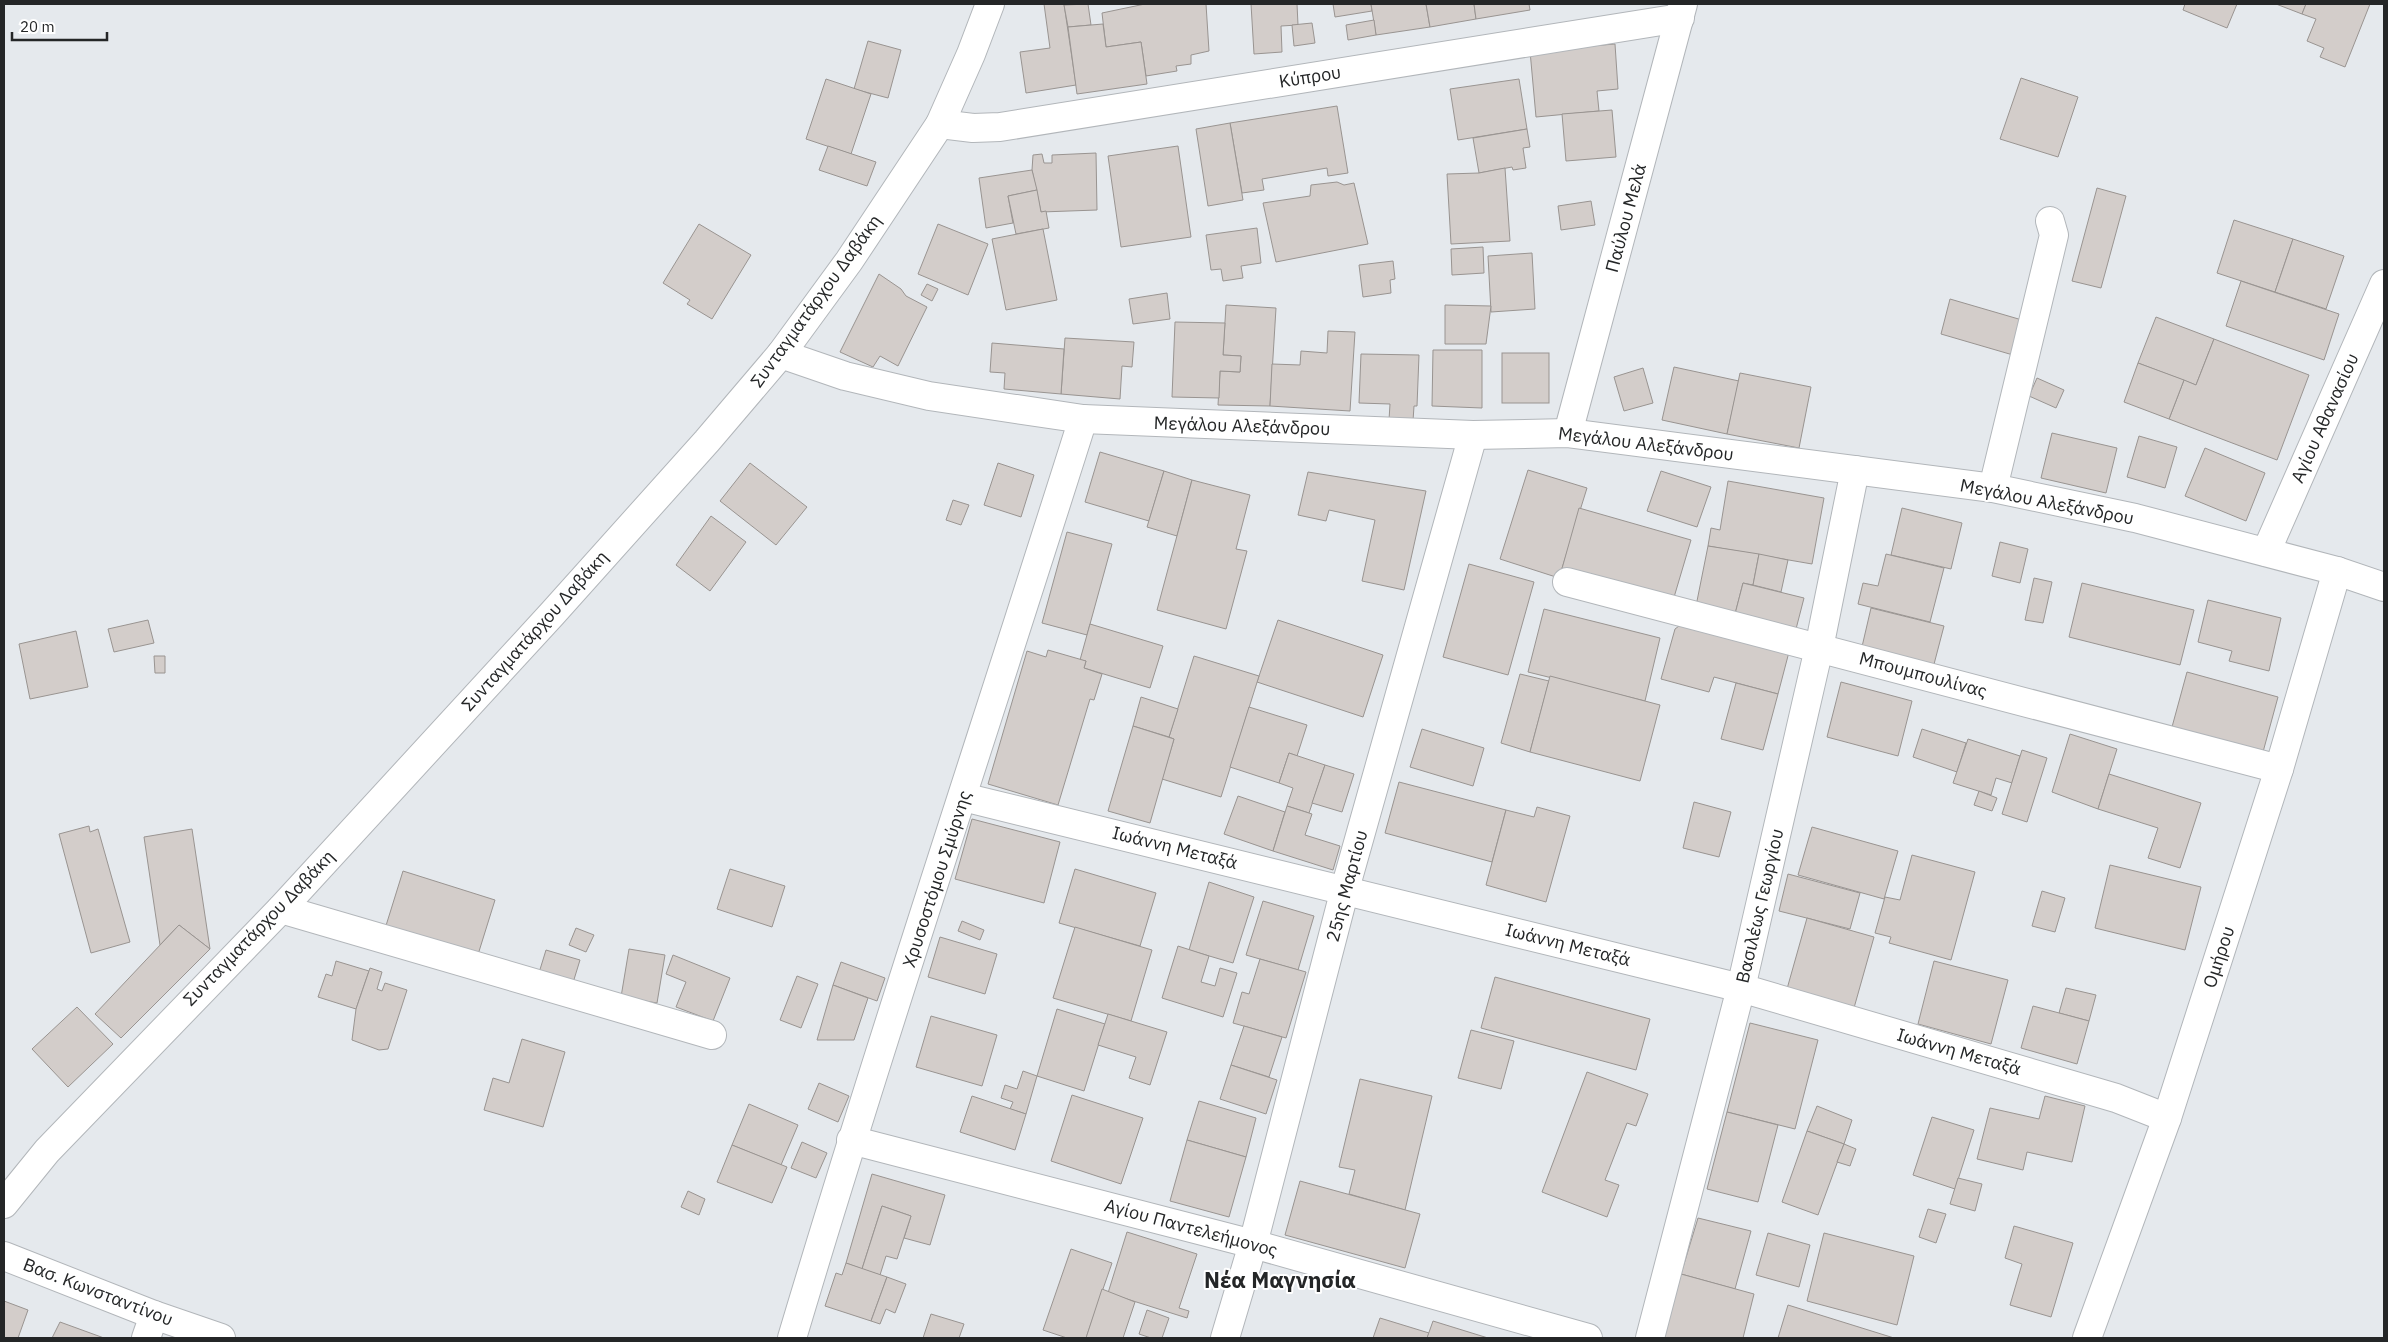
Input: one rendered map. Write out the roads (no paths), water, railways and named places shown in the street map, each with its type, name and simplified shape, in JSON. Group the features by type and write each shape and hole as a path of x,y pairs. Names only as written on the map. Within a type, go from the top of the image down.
{"street":[{"name":"Συνταγματάρχου Δαβάκη","path":"4,1204 47,1151 280,909 558,606 707,441 781,354 849,261 940,124 971,54 990,4"},
{"name":"Κύπρου","path":"940,124 973,128 1000,127 1682,11"},
{"name":"Παύλου Μελά","path":"1568,433 1682,11"},
{"path":"1992,488 2054,235 2050,222"},
{"name":"Αγίου Αθανασίου","path":"2266,552 2384,284"},
{"name":"Μεγάλου Αλεξάνδρου","path":"781,354 845,376 929,396 1082,419 1473,435 1568,433 1992,488 2135,518 2337,571 2384,587"},
{"name":"Χρυσοστόμου Σμύρνης","path":"792,1338 851,1140 963,797 1082,419"},
{"name":"25ης Μαρτίου","path":"1225,1338 1253,1244 1345,890 1473,435"},
{"name":"Βασιλέως Γεωργίου","path":"1650,1338 1741,988 1819,648 1855,470"},
{"name":"Ομήρου","path":"2087,1338 2167,1118 2280,770 2337,571"},
{"name":"Μπουμπουλίνας","path":"1567,582 2280,770"},
{"name":"Ιωάννη Μεταξά","path":"963,797 1741,988 2116,1098 2167,1118"},
{"path":"280,909 712,1035"},
{"name":"Αγίου Παντελεήμονος","path":"851,1140 1253,1244 1588,1338"},
{"name":"Βασ. Κωνσταντίνου","path":"4,1256 150,1326 221,1338"}],"district":[{"name":"Νέα Μαγνησία","path":"1280,1280"}]}
